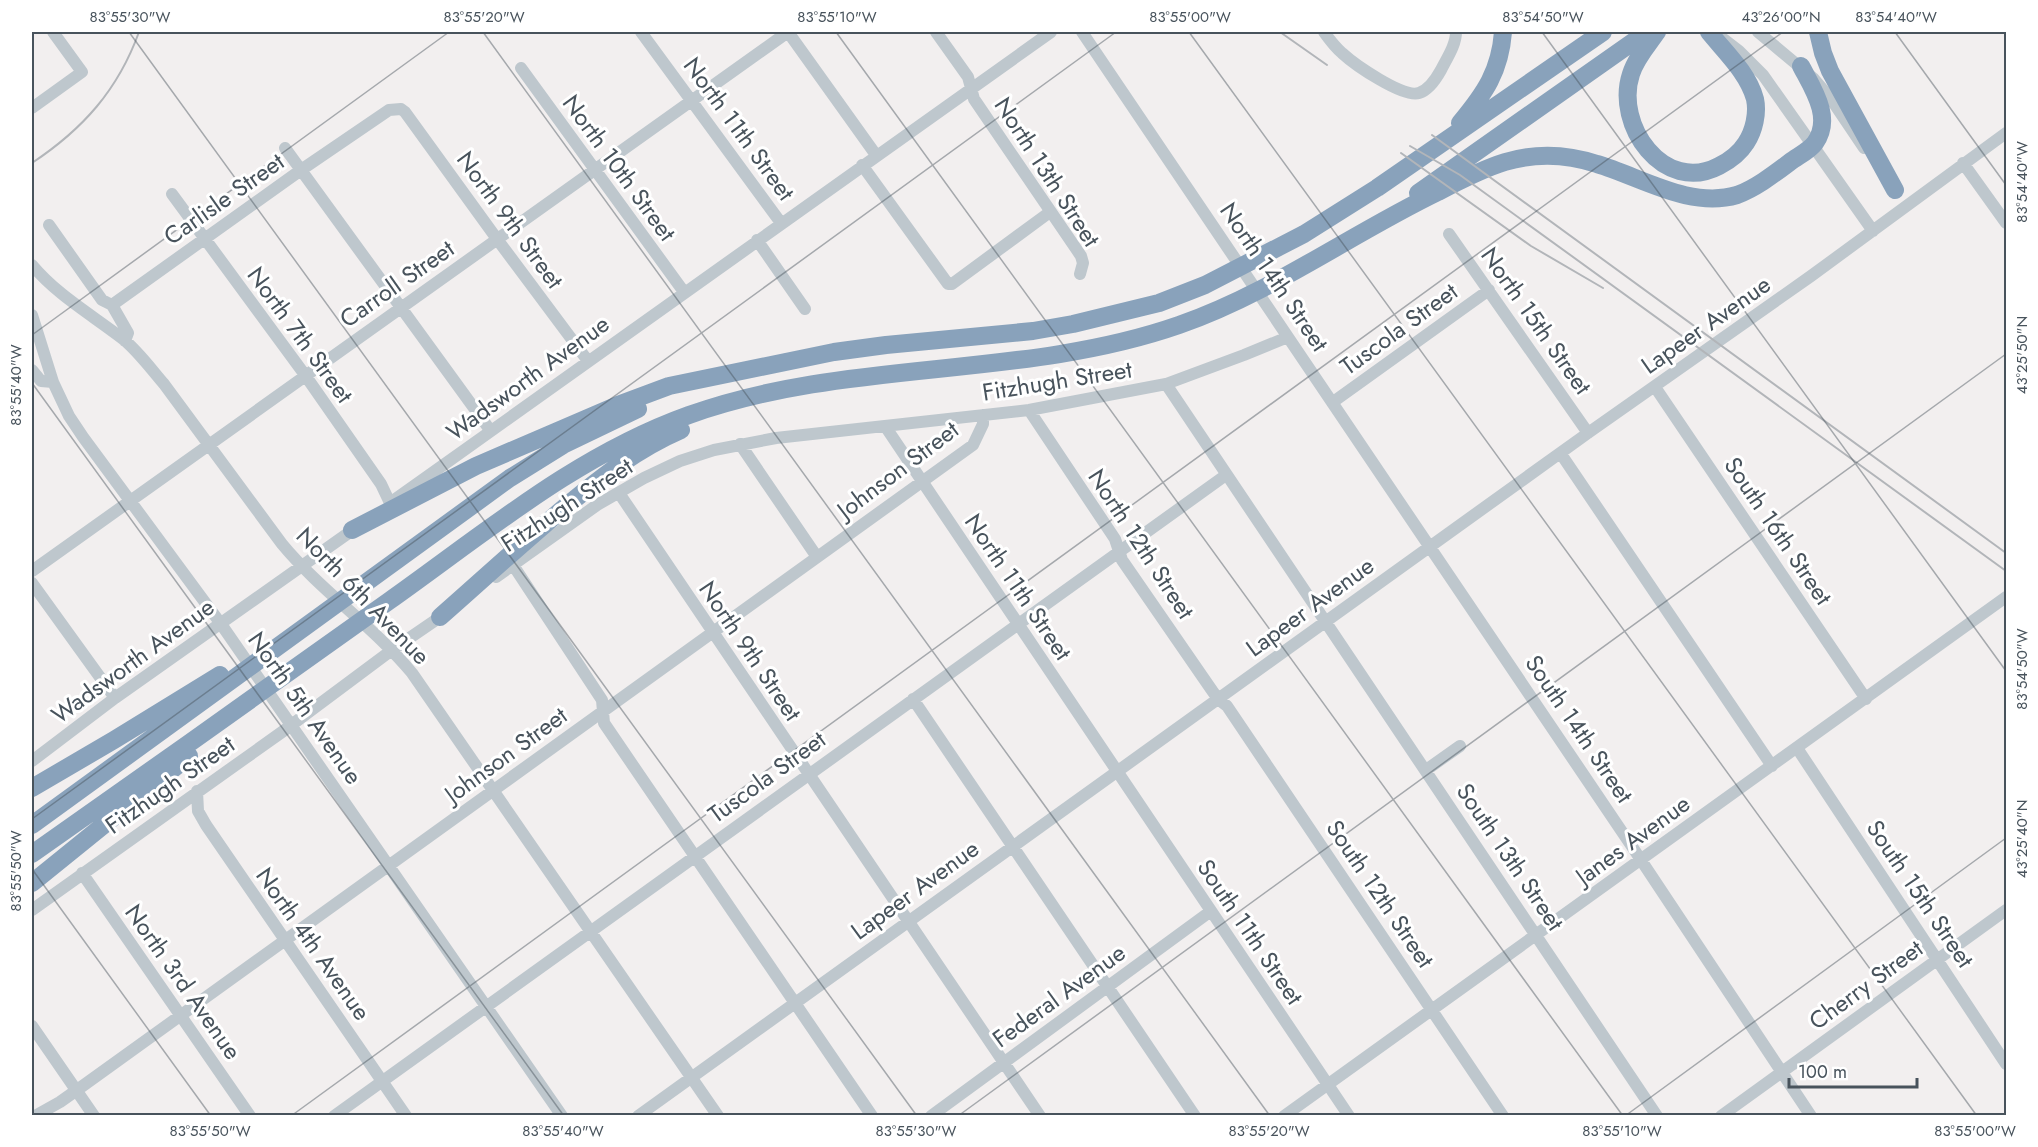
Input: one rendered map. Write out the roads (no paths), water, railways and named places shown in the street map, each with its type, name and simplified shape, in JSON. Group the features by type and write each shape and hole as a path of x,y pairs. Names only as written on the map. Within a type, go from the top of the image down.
{"highway":[{"path":"1444,142 1480,99 1490,82 1498,63 1503,32"},
{"path":"352,530 476,466 618,405 669,386 834,352 1033,331 1072,324 1159,303 1205,285 1304,234 1377,188 1603,32"},
{"path":"32,854 244,709 335,639 531,498 596,457 653,429 742,398 849,378 1002,361 1113,345 1208,315 1310,264 1378,222 1437,178 1647,32"},
{"path":"1657,32 1637,59 1631,74 1628,85 1629,116 1640,140 1658,160 1678,170 1694,172 1714,169 1742,150 1750,138 1755,116 1755,99 1749,83 1708,32"},
{"path":"1818,32 1830,71 1895,190"},
{"path":"1378,222 1492,167 1528,157 1554,155 1596,163 1682,194 1715,198 1746,191 1813,146 1821,131 1822,113 1817,97 1801,66"},
{"path":"32,825 224,679 297,626 315,619 510,477 563,445 619,418 732,373"},
{"path":"440,617 534,533 630,457 672,434 767,393"},
{"path":"32,788 224,679"},
{"path":"32,883 244,709"}],"street":[{"path":"32,108 82,72 53,32"},
{"name":"North 11th Street","path":"641,32 781,223"},
{"path":"788,32 876,155"},
{"name":"Carroll Street","path":"32,571 207,444 788,32"},
{"name":"North 13th Street","path":"936,32 968,77 973,87 974,99 1081,256 1083,262 1080,274"},
{"name":"Wadsworth Avenue","path":"32,761 115,698 1051,32"},
{"name":"North 14th Street","path":"1082,32 1430,547"},
{"path":"1324,32 1341,53 1360,67 1402,92 1417,94 1431,86 1438,76 1456,40 1456,32"},
{"path":"1713,32 1739,51 1763,75 1873,231"},
{"path":"1758,32 1801,66 1831,99 1906,205"},
{"name":"North 10th Street","path":"520,68 684,292"},
{"name":"Carlisle Street","path":"111,305 301,170 389,110 396,109"},
{"name":"North 9th Street","path":"396,109 405,112 588,361"},
{"name":"Lapeer Avenue","path":"638,1116 795,1001 2007,133"},
{"path":"285,148 490,430"},
{"path":"1963,163 2007,223"},
{"path":"862,165 948,284 952,284 1050,212"},
{"name":"North 7th Street","path":"172,194 381,484 390,503"},
{"path":"49,225 102,300 111,305 128,333 125,340"},
{"name":"North 15th Street","path":"1449,234 1588,433"},
{"path":"758,240 805,309"},
{"name":"North 6th Avenue","path":"32,265 56,289 125,340 164,384 300,567 393,650 412,673 718,1116"},
{"name":"Tuscola Street","path":"1333,402 1489,290"},
{"name":"North 5th Avenue","path":"32,315 53,382 69,416 221,624 562,1116"},
{"name":"Fitzhugh Street","path":"32,910 597,505 644,478 680,461 714,450 776,438 1029,410 1167,384 1288,337"},
{"path":"32,370 41,381 53,382"},
{"path":"1167,384 1326,622"},
{"name":"South 16th Street","path":"1655,387 1866,699"},
{"name":"North 12th Street","path":"1029,410 1115,539 1122,560 1218,699"},
{"name":"Johnson Street","path":"35,1116 76,1091 973,445 983,424 983,415"},
{"name":"North 11th Street","path":"885,426 1117,771"},
{"path":"740,444 817,557"},
{"path":"1561,453 1772,766"},
{"name":"Tuscola Street","path":"334,1116 1226,475"},
{"name":"North 9th Street","path":"619,493 1040,1116"},
{"name":"South 14th Street","path":"1430,547 1642,860 1810,1116"},
{"path":"513,565 602,699 604,723 872,1116"},
{"path":"32,583 115,698"},
{"name":"Janes Avenue","path":"1284,1116 2006,599"},
{"name":"South 13th Street","path":"1326,622 1657,1116"},
{"path":"913,699 1195,1116"},
{"name":"South 12th Street","path":"1218,699 1227,706 1503,1116"},
{"path":"1426,770 1460,746"},
{"name":"South 15th Street","path":"1797,748 2007,1064"},
{"name":"South 11th Street","path":"1117,771 1349,1116"},
{"name":"North 4th Avenue","path":"197,791 198,811 201,818 406,1116"},
{"name":"North 3rd Avenue","path":"81,873 250,1116"},
{"name":"Cherry Street","path":"1721,1116 2007,910"},
{"name":"Federal Avenue","path":"931,1116 1211,911"},
{"path":"32,1026 94,1116"}],"railway":[{"path":"32,163 67,136 97,107 121,72 139,32"},
{"path":"1280,32 1327,65"},
{"path":"1432,135 2006,553"},
{"path":"1410,146 1460,175 2006,571"},
{"path":"1401,153 1531,246 1603,288"}]}
